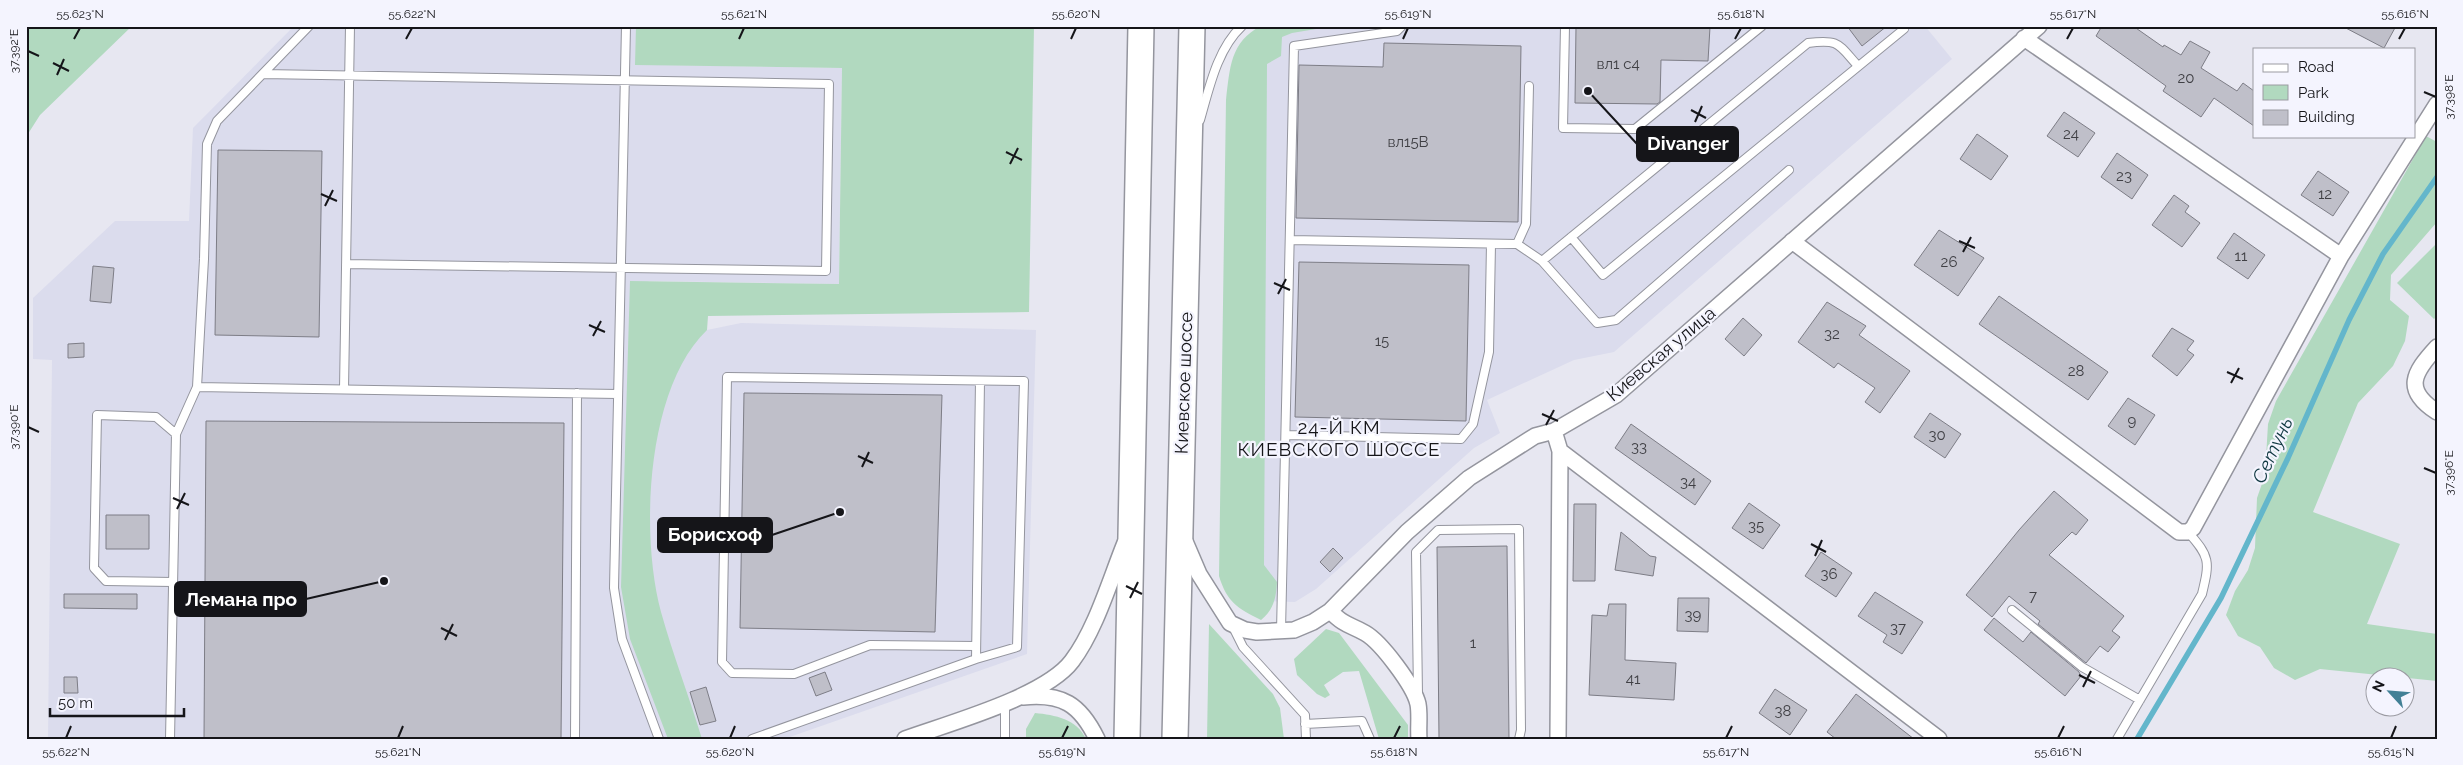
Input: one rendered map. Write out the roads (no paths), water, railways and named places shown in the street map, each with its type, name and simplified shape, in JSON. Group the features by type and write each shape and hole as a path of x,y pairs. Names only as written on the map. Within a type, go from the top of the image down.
{"highway":[{"path":"1127,739 1141,26"},
{"name":"Киевское шоссе","path":"1175,739 1192,26"}],"street":[{"name":"Киевская улица","path":"1230,623 1251,631 1294,630 1313,622 1330,611 1407,532 1468,478 1535,436 1554,432 1616,395 2039,26"},
{"path":"2024,38 2341,256"},
{"path":"1792,241 2179,532 2188,532 2193,528 2341,256 2435,109"},
{"path":"2437,347 2425,360 2415,377 2415,392 2423,403 2437,412"},
{"path":"1554,432 1560,451 1558,739"},
{"path":"1560,451 1939,739"},
{"path":"1180,528 1199,574 1230,623"},
{"path":"905,739 1012,700 1061,673 1078,652 1090,629 1131,530"},
{"path":"1330,611 1342,623 1365,632 1374,640 1411,686 1418,704 1419,739"},
{"path":"1012,700 1046,696 1065,700 1080,712 1097,739"}],"lane":[{"path":"170,739 176,434 197,387 204,259 207,144 217,121 309,26"},
{"path":"344,389 350,26"},
{"path":"626,26 614,588 622,639 658,739"},
{"path":"1190,161 1203,110 1222,53 1228,42 1242,26"},
{"path":"1281,631 1294,46 1397,31 1402,26"},
{"path":"1565,26 1563,128 1635,129 1762,26"},
{"path":"1571,237 1603,275 1904,29"},
{"path":"1542,261 1808,43 1829,40 1837,42 1858,66"},
{"path":"263,74 829,84 826,271 346,264"},
{"path":"1517,244 1526,224 1529,86"},
{"path":"1290,240 1517,244 1542,261 1596,323 1616,320 1789,170"},
{"path":"1286,435 1461,438 1473,424 1489,352 1491,244"},
{"path":"752,739 976,658 1017,647 1024,381 727,377 722,662 732,673 794,674 870,645 976,646"},
{"path":"976,658 980,381"},
{"path":"197,387 618,394"},
{"path":"575,739 577,393"},
{"path":"173,582 106,581 94,568 96,416 156,417 176,434"},
{"path":"1418,704 1416,552 1438,530 1519,528 1521,730 1519,739"},
{"path":"2118,739 2202,594 2208,571 2205,552 2188,532"},
{"path":"2012,610 2082,667 2140,700"},
{"path":"1230,623 1243,647 1305,715 1306,739"},
{"path":"1005,739 1012,700"},
{"path":"1119,739 1127,707"},
{"path":"1305,724 1362,721 1370,739"}],"waterway":[{"name":"Сетунь","path":"2137,739 2221,598 2288,458 2349,320 2383,254 2437,177"}],"place":[{"name":"Divanger","path":"1588,91"},
{"name":"Борисхоф","path":"840,512"},
{"name":"Лемана про","path":"384,581"}],"district":[{"name":"24-Й КМ КИЕВСКОГО ШОССЕ","path":"1339,438"}]}
